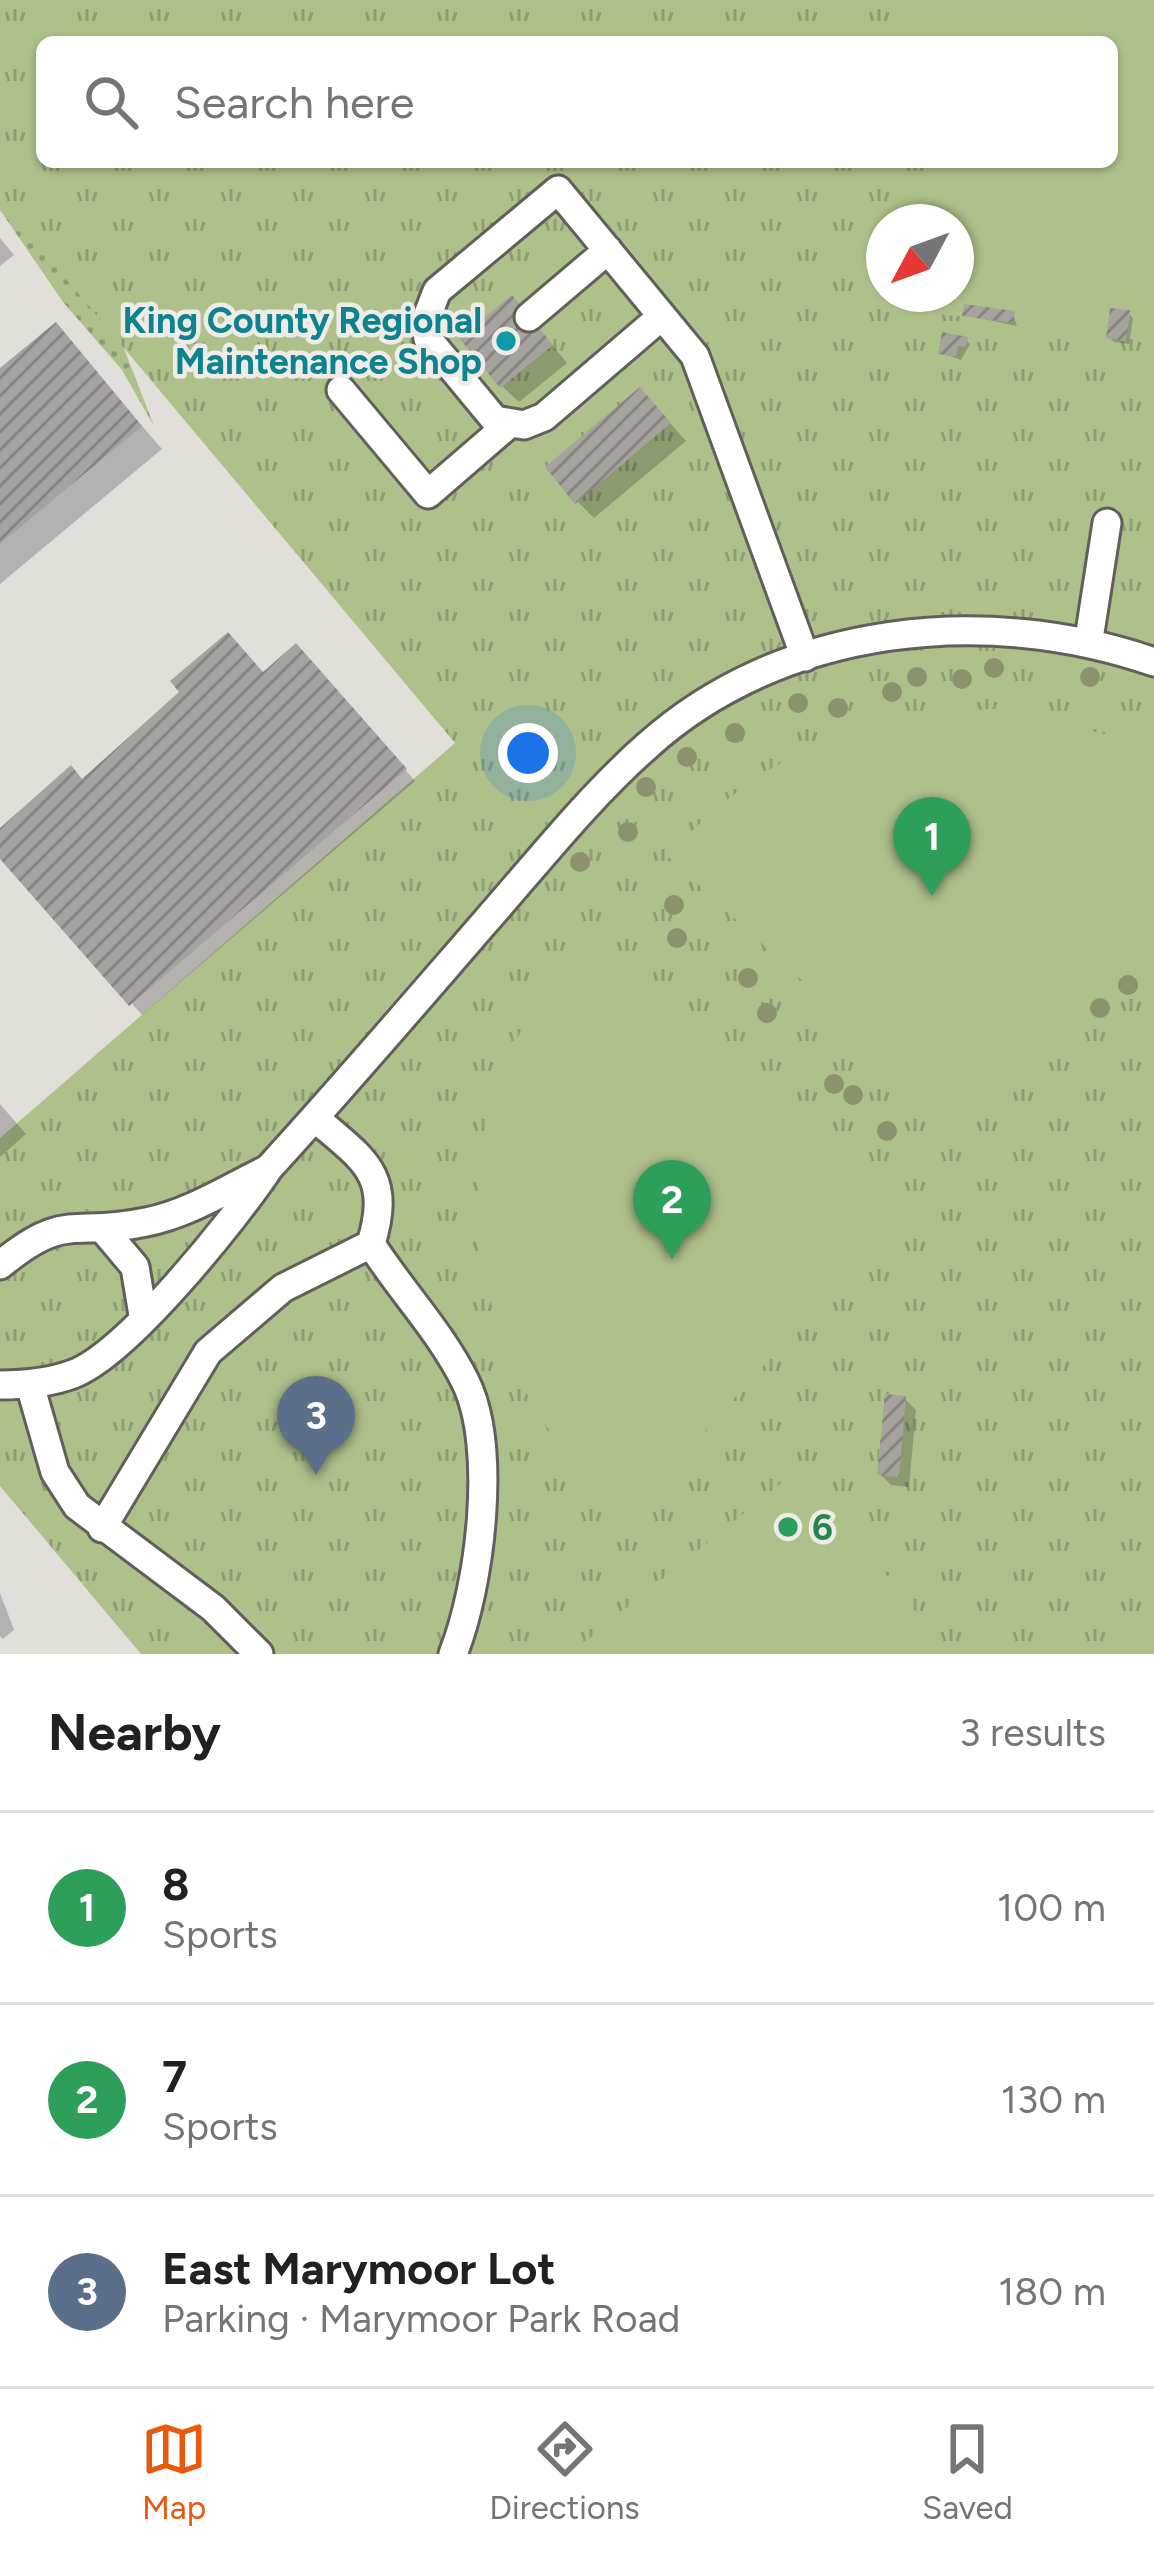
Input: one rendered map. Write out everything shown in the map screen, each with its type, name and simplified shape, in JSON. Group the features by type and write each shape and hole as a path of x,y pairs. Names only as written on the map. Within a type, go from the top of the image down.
{"street":[{"path":"508,425 496,420 428,339 429,304 558,190 695,356 806,657"},
{"path":"529,317 608,250"},
{"path":"341,390 428,494 508,425 544,417 662,316"},
{"path":"1089,639 1107,523"},
{"path":"0,1385 30,1385 76,1374 120,1346 143,1315 231,1225 269,1168 576,818 648,744 713,697 806,657 897,632 1031,633 1089,639 1154,662"},
{"path":"102,1528 208,1352 283,1288 370,1244 382,1206 374,1178 356,1153 315,1118"},
{"path":"0,1265 38,1234 67,1226 104,1229 181,1212 269,1168"},
{"path":"104,1229 135,1267 143,1315"},
{"path":"370,1244 435,1329 477,1411 483,1439 474,1564 453,1654"},
{"path":"30,1385 55,1472 77,1506 213,1608 259,1654"}],"green space":[{"path":"0,0 1154,0 1154,1654 141,1654 0,1486 0,1138 455,743 0,200"},
{"path":"934,0 1154,0 1154,342 925,312 974,312 974,204 930,204 939,168 1118,168 1118,36 923,36"},
{"path":"0,173 108,307 154,426 122,370 63,302 0,210"},
{"path":"1004,709 1120,738 1154,756 1154,935 985,1116 951,1118 667,856 741,789 819,744 905,718"},
{"path":"594,932 891,1197 894,1222 627,1517 574,1463 532,1402 502,1337 484,1268 479,1198 487,1127 509,1056 546,988"},
{"name":"6","path":"786,1479 812,1482 950,1654 570,1654"}],"building":[{"name":"King County Regional Maintenance Shop","path":"512,295 553,345 500,388 459,338"},
{"path":"974,305 1015,311 1013,323 962,316 974,312"},
{"path":"1110,308 1130,310 1126,341 1106,338"},
{"path":"56,322 142,426 0,544 0,368"},
{"path":"942,332 968,337 966,347 958,346 956,357 938,354"},
{"path":"640,387 671,423 575,504 545,467"},
{"path":"228,632 263,672 296,643 407,769 129,1006 0,859 0,828 71,765 82,779 179,692 170,681"},
{"path":"885,1394 906,1396 899,1477 877,1475"}],"place":[{"name":"King County Regional Maintenance Shop","path":"506,341"},
{"name":"8","path":"932,896"},
{"name":"7","path":"672,1259"},
{"name":"East Marymoor Lot","path":"316,1475"},
{"name":"6","path":"788,1527"}]}
